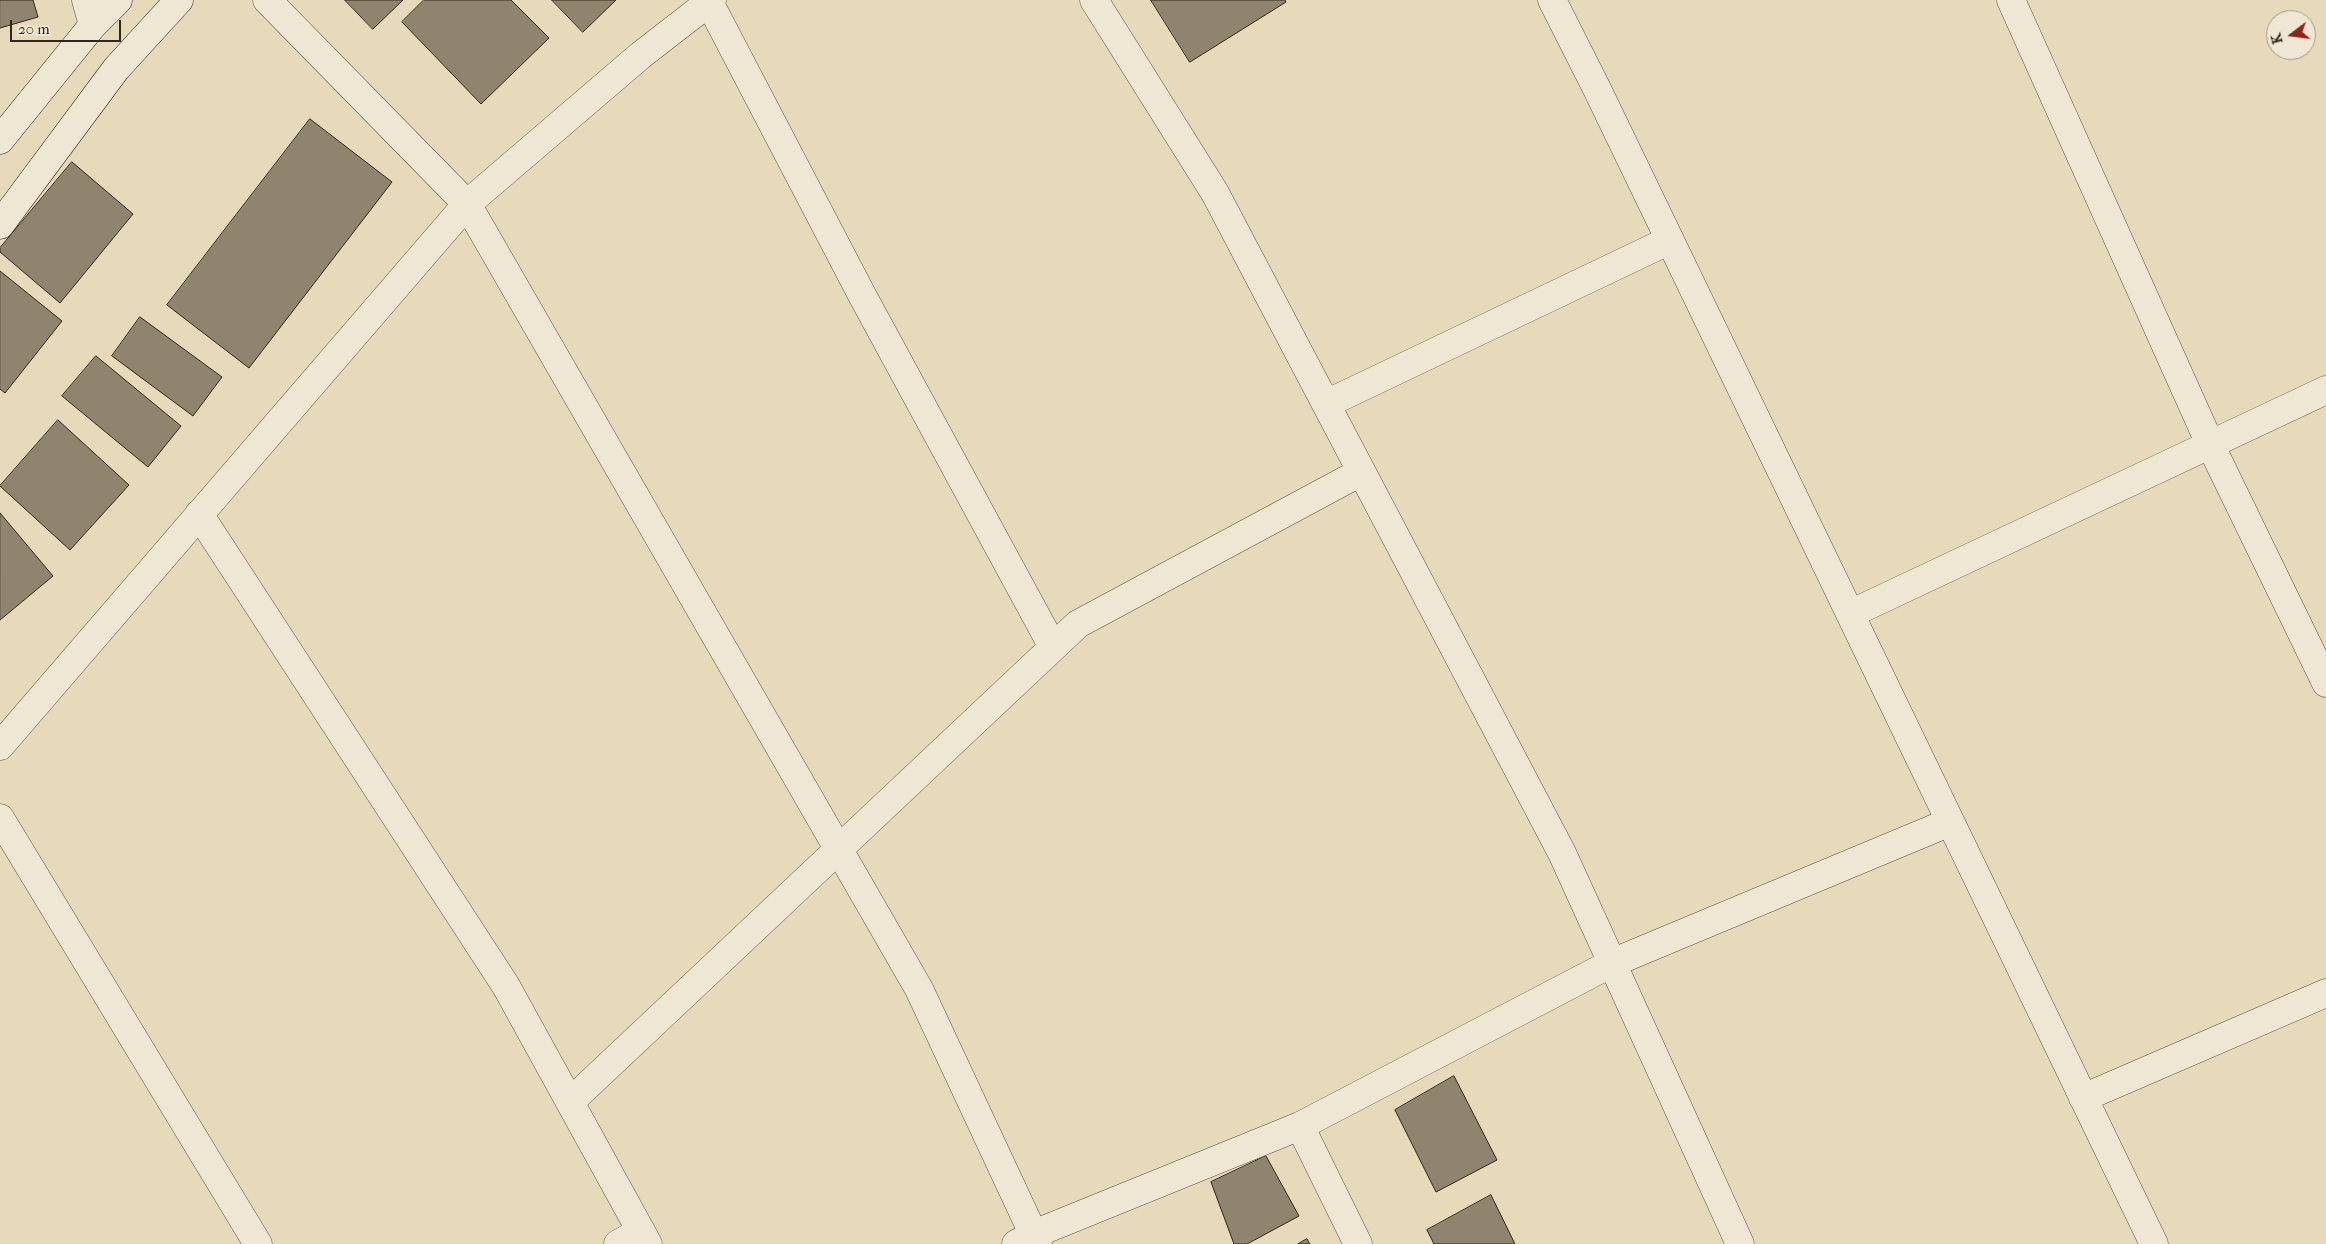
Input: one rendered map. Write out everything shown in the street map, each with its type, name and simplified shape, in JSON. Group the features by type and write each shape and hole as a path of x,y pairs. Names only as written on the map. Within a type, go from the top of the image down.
{"street":[{"path":"0,140 90,12 118,0"},
{"path":"0,225 116,70 179,0"},
{"path":"266,0 467,204 919,989 1029,1241 1300,1126 1612,962 1950,822"},
{"path":"1094,0 1215,193 1562,853 1740,1244"},
{"path":"1552,0 1670,240 2154,1244"},
{"path":"2011,0 2210,444 2326,683"},
{"path":"0,746 467,204 640,55 710,1 858,287 1053,647"},
{"path":"1326,404 1670,240"},
{"path":"1850,614 2326,390"},
{"path":"570,1102 1078,624 1361,472"},
{"path":"199,514 506,986 570,1102 636,1240"},
{"path":"0,818 258,1244"},
{"path":"2083,1098 2326,993"},
{"path":"1300,1126 1358,1244"}],"building":[{"path":"0,0 33,0 38,17 0,28"},
{"path":"345,0 403,0 373,29"},
{"path":"424,0 511,0 549,38 481,104 402,22"},
{"path":"552,0 616,0 583,32"},
{"path":"1151,0 1285,0 1286,2 1190,62"},
{"path":"310,119 392,182 249,368 167,305"},
{"path":"72,162 133,214 60,303 0,252 0,248"},
{"path":"0,271 62,321 5,393 0,389"},
{"path":"140,317 222,377 193,416 112,356"},
{"path":"96,356 181,426 148,467 62,396"},
{"path":"58,420 129,485 70,550 0,486"},
{"path":"0,513 53,576 0,620"},
{"path":"1454,1076 1497,1160 1436,1192 1395,1110"},
{"path":"1266,1156 1299,1216 1247,1244 1234,1244 1211,1182"},
{"path":"1491,1195 1515,1244 1434,1244 1427,1230"},
{"path":"1307,1239 1310,1244 1298,1244"}]}
